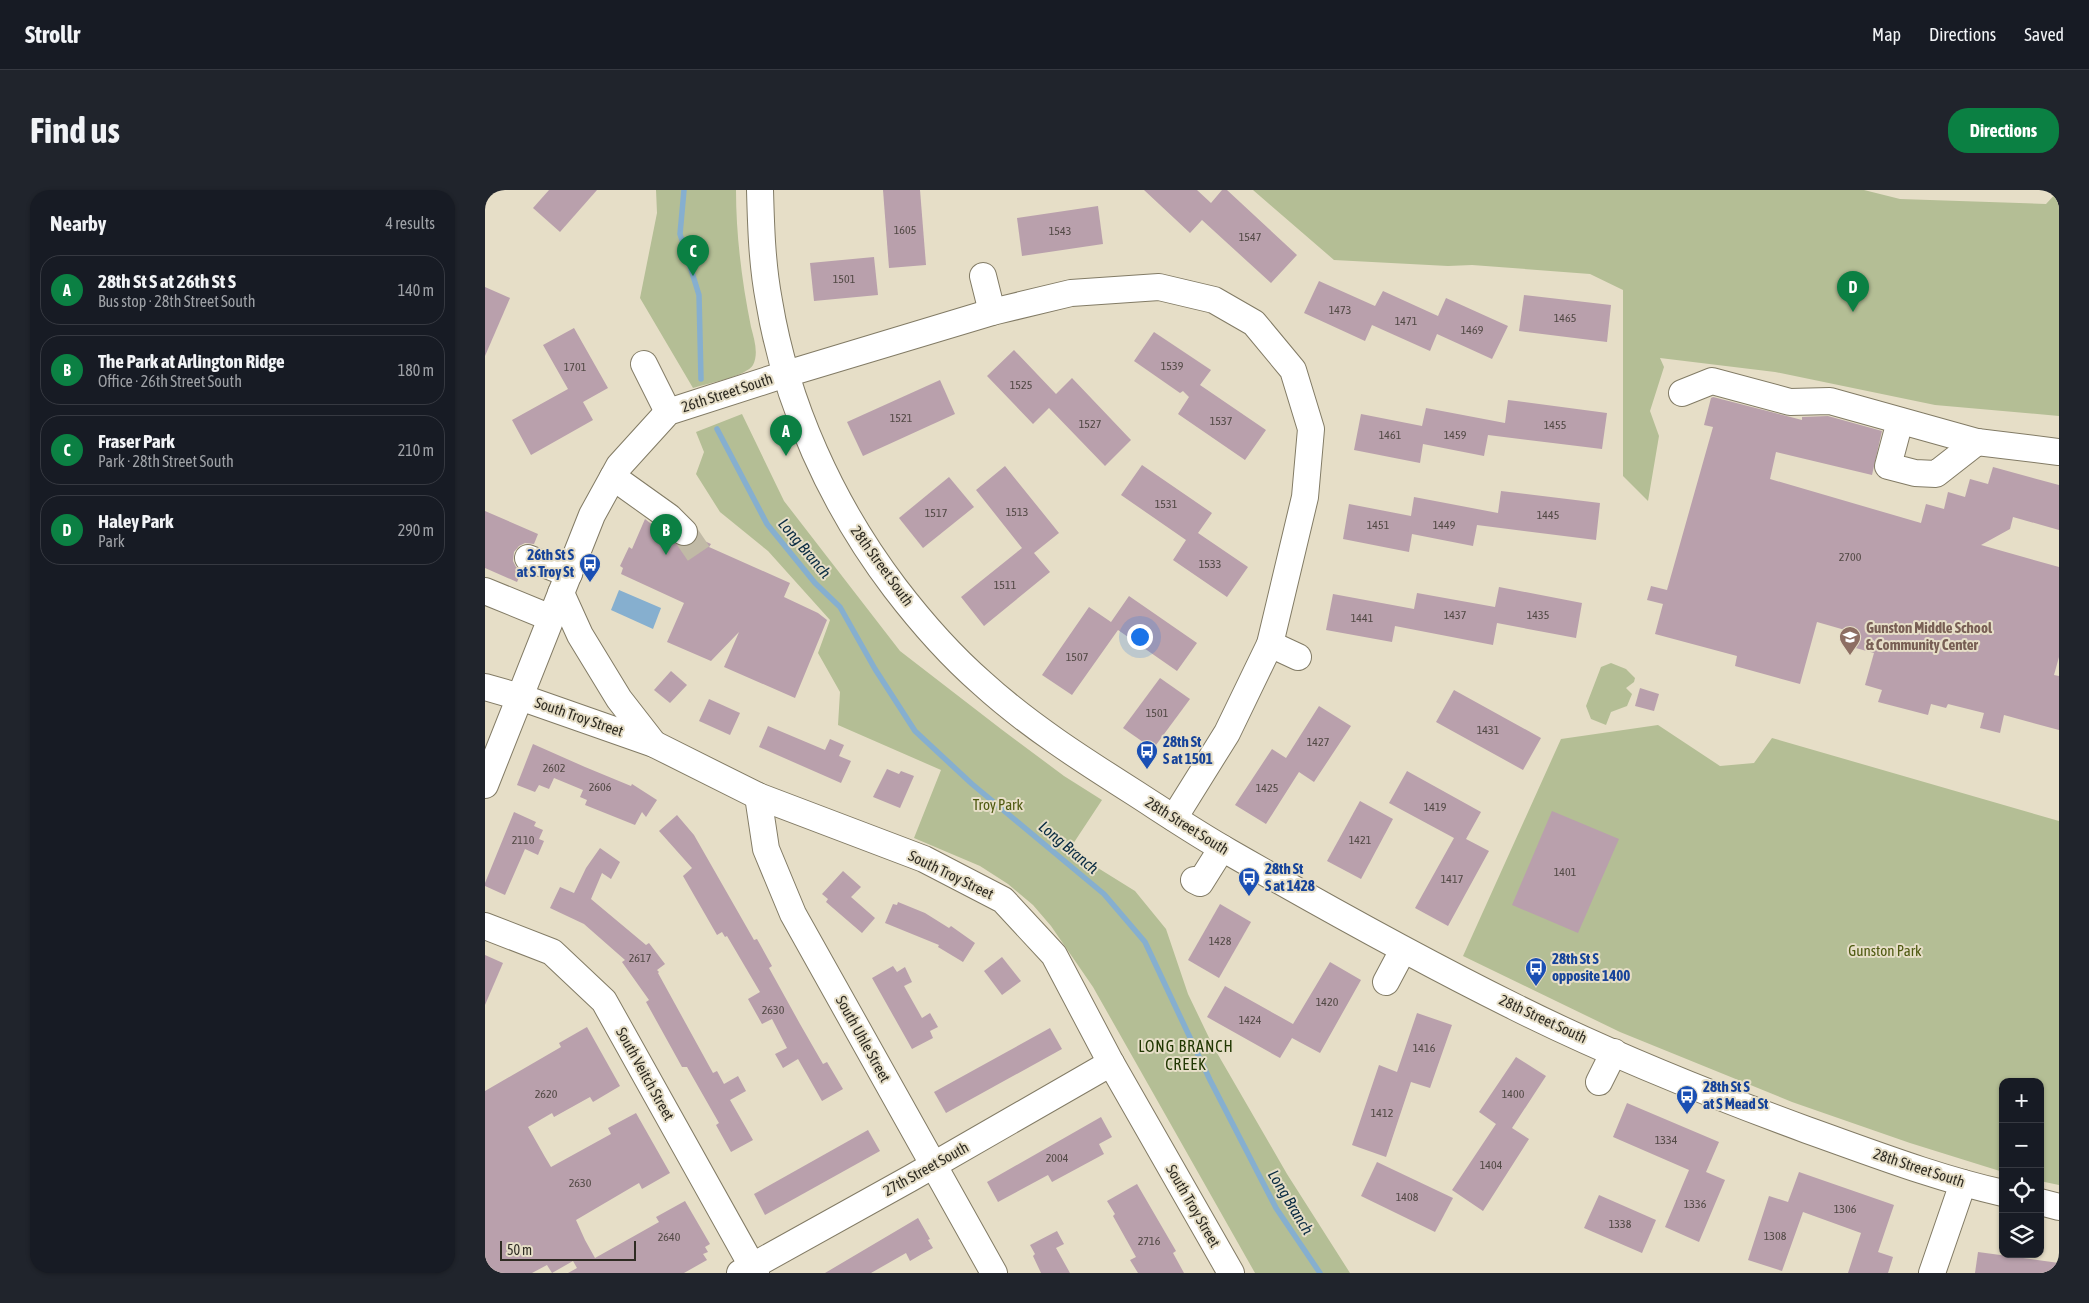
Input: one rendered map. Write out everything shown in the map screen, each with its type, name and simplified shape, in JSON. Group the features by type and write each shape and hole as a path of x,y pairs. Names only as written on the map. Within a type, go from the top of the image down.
{"street":[{"name":"28th Street South","path":"760,190 762,239 768,298 779,352 814,451 849,520 895,588 944,646 984,685 1031,722 1100,770 1222,848 1287,887 1403,950 1518,1009 1745,1107 1888,1159 1999,1193"},
{"path":"983,276 991,312"},
{"name":"26th Street South","path":"485,785 593,515 619,466 668,412 991,312 1071,293 1159,287 1214,300 1253,323 1293,370 1311,429 1305,498 1270,644 1227,733 1174,818"},
{"path":"644,364 668,412"},
{"path":"1682,393 1713,381 1790,402 1830,401 1977,442 2059,452"},
{"path":"1900,421 1888,466 1915,473 1937,474 1977,442"},
{"path":"613,477 662,512 684,532"},
{"path":"528,558 565,583 580,635 619,699 654,744"},
{"path":"485,591 551,618"},
{"path":"1270,644 1298,657"},
{"name":"South Troy Street","path":"485,687 521,697 654,744 758,796 924,859 1003,900 1054,955 1111,1063 1231,1273"},
{"name":"South Uhle Street","path":"758,796 766,849 793,914 993,1273"},
{"path":"1194,880 1200,883 1222,848"},
{"name":"South Veitch Street","path":"485,926 552,952 604,1001 749,1271"},
{"path":"1386,982 1403,950"},
{"path":"1599,1082 1614,1052"},
{"name":"27th Street South","path":"749,1271 1111,1063"},
{"path":"1932,1273 1963,1183"},
{"path":"2044,1203 2059,1207"}],"green space":[{"path":"656,190 736,190 740,259 756,351 753,365 743,373 693,388 640,298 657,213"},
{"path":"1253,190 1864,190 1900,199 2046,204 2059,190 2059,416 1935,405 1775,372 1660,358 1664,367 1650,411 1659,436 1648,501 1623,476 1623,290 1590,274 1472,265 1448,266 1334,260"},
{"name":"Troy Park","path":"742,414 784,501 900,651 1064,776 1102,800 1069,850 1135,891 1166,929 1188,994 1213,1046 1287,1174 1350,1273 1255,1273 1093,987 1051,926 1033,905 1008,884 980,866 914,838 941,770 838,725 840,692 818,653 830,620 768,551 720,512 696,474 704,452 696,432"},
{"path":"1611,663 1626,669 1635,678 1634,682 1626,688 1632,694 1627,706 1611,712 1606,725 1591,719 1586,706 1601,667"},
{"name":"Gunston Park","path":"1658,725 1720,766 1754,763 1772,738 2059,821 2059,1185 2044,1182 2044,1078 1999,1078 1999,1171 1910,1143 1792,1102 1620,1032 1463,956 1561,739"}],"water":[{"path":"619,590 661,608 653,629 611,610"}],"building":[{"path":"549,190 597,190 560,232 533,208"},
{"path":"883,190 920,190 926,265 889,268"},
{"path":"1144,190 1197,190 1211,203 1222,190 1227,190 1297,255 1271,283 1202,220 1190,233"},
{"path":"1098,206 1103,244 1022,256 1017,218"},
{"path":"874,257 878,295 814,301 810,263"},
{"path":"1319,281 1375,306 1383,291 1438,316 1446,298 1508,326 1492,359 1437,334 1430,351 1372,325 1365,341 1304,313"},
{"path":"485,287 510,298 485,356"},
{"path":"1524,295 1611,305 1607,342 1519,331"},
{"path":"574,328 608,388 583,402 593,420 531,455 512,420 568,389 543,345"},
{"path":"1154,332 1211,370 1200,385 1266,430 1245,460 1178,414 1189,397 1183,391 1180,393 1134,361"},
{"path":"1014,350 1056,394 1072,378 1131,440 1105,466 1049,408 1033,424 987,376"},
{"path":"940,380 955,414 863,456 847,422"},
{"path":"1711,398 1802,420 1802,417 1828,416 1882,431 1872,475 1776,452 1770,479 1921,523 1926,504 1944,509 1948,492 1965,497 1970,479 1988,484 1993,467 2059,485 2059,530 2013,517 2010,529 1981,545 2059,567 2059,657 2054,675 2059,676 2059,730 2004,715 2000,733 1980,728 1984,713 1948,704 1946,708 1931,704 1928,715 1878,702 1882,690 1865,685 1874,653 1841,644 1845,630 1817,622 1800,684 1735,666 1737,656 1655,634 1663,604 1647,600 1651,586 1667,590 1713,427 1704,425"},
{"path":"1508,400 1607,413 1602,449 1488,435 1484,456 1423,444 1420,463 1354,450 1361,414 1422,426 1426,408 1505,423"},
{"path":"1142,465 1212,513 1198,533 1248,567 1227,597 1173,560 1186,540 1121,495"},
{"path":"1005,466 1059,533 1034,553 1050,572 984,626 961,597 1022,548 976,490"},
{"path":"949,477 974,507 923,548 899,518"},
{"path":"1501,491 1600,503 1596,540 1477,525 1473,546 1412,534 1409,552 1343,539 1349,504 1411,516 1414,497 1498,513"},
{"path":"485,511 538,534 534,544 525,543 514,552 513,561 516,567 522,571 517,582 485,568"},
{"path":"645,519 680,546 688,546 698,538 711,544 709,547 790,583 784,597 818,613 827,620 795,698 724,667 739,632 711,661 667,642 684,603 621,574 623,568 620,566 629,547 632,549"},
{"path":"1499,587 1582,603 1576,638 1497,623 1493,645 1395,626 1392,642 1326,630 1333,594 1414,609 1417,593 1495,607"},
{"path":"1129,596 1197,643 1177,671 1118,630 1072,695 1042,675 1089,607 1111,622"},
{"path":"671,671 687,685 670,703 654,690"},
{"path":"1160,678 1190,699 1153,749 1123,728"},
{"path":"1640,688 1659,694 1654,711 1635,706"},
{"path":"1454,690 1541,738 1523,770 1436,722"},
{"path":"709,699 740,713 730,735 699,721"},
{"path":"1319,706 1351,726 1314,782 1299,772 1266,824 1235,805 1272,749 1286,758"},
{"path":"768,726 825,750 830,739 844,745 839,756 851,761 841,783 759,747"},
{"path":"533,744 631,786 632,784 657,800 646,817 642,812 635,825 585,805 587,800 580,797 583,790 554,778 549,789 539,785 535,792 517,785"},
{"path":"887,769 899,774 901,771 914,776 900,808 873,797"},
{"path":"1407,771 1481,812 1466,839 1489,851 1448,926 1415,908 1454,838 1389,803"},
{"path":"1360,801 1393,819 1361,879 1327,861"},
{"path":"1552,811 1619,839 1578,933 1512,905"},
{"path":"514,812 536,822 534,826 543,830 539,839 544,841 538,855 525,849 505,895 485,886 485,883"},
{"path":"677,815 694,835 754,940 757,939 772,966 769,968 823,1064 827,1062 843,1089 822,1101 798,1059 783,1068 775,1054 787,1048 772,1019 762,1024 748,999 760,992 727,936 725,937 722,932 717,935 683,876 692,868 659,831"},
{"path":"600,848 620,862 611,879 602,873 591,899 646,945 649,943 665,964 657,970 658,973 713,1073 717,1071 724,1084 738,1076 746,1091 730,1100 753,1140 731,1152 716,1125 719,1123 687,1067 682,1067 646,1002 649,1000 622,962 625,960 584,924 550,908 560,887 574,893 586,868"},
{"path":"843,871 861,887 851,897 875,918 862,933 826,902 828,899 822,894"},
{"path":"898,902 925,913 949,928 951,926 975,943 963,962 938,947 939,945 885,923 893,904 897,905"},
{"path":"1220,904 1251,922 1219,978 1188,960"},
{"path":"485,955 503,963 485,1005"},
{"path":"1002,957 1021,981 1002,995 984,971"},
{"path":"1330,962 1361,980 1320,1053 1292,1038 1280,1058 1207,1017 1225,986 1293,1024"},
{"path":"893,966 897,972 905,967 912,982 904,986 922,1018 930,1013 938,1027 930,1031 933,1038 912,1049 872,978"},
{"path":"1417,1013 1452,1025 1430,1088 1411,1082 1386,1157 1352,1145 1379,1065 1397,1072"},
{"path":"587,1027 620,1086 593,1102 590,1097 554,1117 552,1113 528,1127 545,1157 551,1167 611,1134 608,1128 636,1113 670,1173 642,1189 639,1183 576,1220 585,1240 595,1258 659,1222 656,1217 685,1201 710,1244 705,1247 708,1252 703,1254 707,1260 684,1273 568,1273 577,1268 573,1261 552,1273 547,1265 532,1273 485,1273 485,1091 561,1047 559,1043"},
{"path":"1050,1028 1062,1049 946,1113 934,1092"},
{"path":"1516,1057 1546,1076 1512,1128 1529,1139 1483,1211 1452,1190 1496,1124 1479,1112"},
{"path":"1627,1103 1719,1142 1706,1172 1725,1180 1699,1242 1665,1227 1689,1170 1613,1137"},
{"path":"1101,1117 1112,1137 1099,1144 1104,1154 1052,1182 1048,1175 998,1202 987,1182"},
{"path":"868,1130 880,1151 765,1215 754,1194"},
{"path":"1377,1162 1453,1198 1435,1232 1361,1196"},
{"path":"1799,1172 1894,1205 1878,1252 1893,1257 1888,1273 1848,1273 1861,1233 1803,1212 1782,1271 1748,1260 1769,1196 1788,1202"},
{"path":"1137,1184 1176,1251 1173,1253 1184,1273 1138,1273 1130,1260 1136,1257 1113,1216 1115,1214 1107,1201"},
{"path":"1599,1195 1656,1220 1642,1253 1584,1228"},
{"path":"918,1218 933,1248 910,1261 906,1253 871,1273 825,1273"},
{"path":"1057,1231 1064,1244 1056,1248 1070,1273 1041,1273 1030,1245"},
{"path":"1978,1252 1999,1255 1999,1258 2022,1258 2059,1263 2059,1273 1975,1273"}],"waterway":[{"name":"Long Branch","path":"684,190 680,234 699,295 701,379"},
{"name":"Long Branch","path":"717,429 767,524 815,583 840,607 875,669 915,731 972,784 1104,894 1145,942 1210,1080 1276,1208 1320,1273"}],"tunnel":[{"path":"684,532 703,560"}],"place":[{"name":"Fraser Park","path":"693,276"},
{"name":"Haley Park","path":"1853,312"},
{"name":"28th St S at 26th St S","path":"786,456"},
{"name":"The Park at Arlington Ridge","path":"666,555"},
{"name":"26th St S at S Troy St","path":"590,583"},
{"name":"Gunston Middle School & Community Center","path":"1850,656"},
{"name":"28th St S at 1501","path":"1147,770"},
{"name":"28th St S at 1428","path":"1249,897"},
{"name":"28th St S opposite 1400","path":"1536,987"},
{"name":"28th St S at S Mead St","path":"1687,1115"}],"district":[{"name":"LONG BRANCH CREEK","path":"1186,1055"}]}
